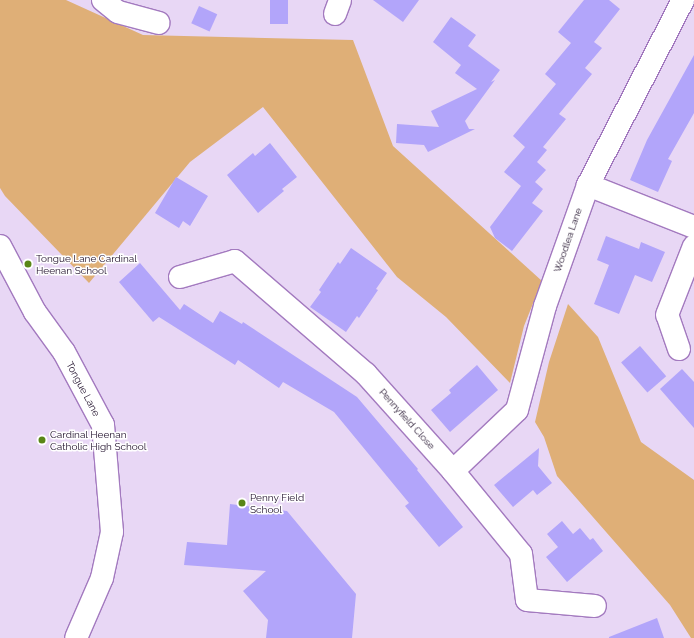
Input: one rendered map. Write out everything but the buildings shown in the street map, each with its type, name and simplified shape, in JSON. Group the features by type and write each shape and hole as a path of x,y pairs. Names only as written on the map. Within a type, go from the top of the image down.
{"street":[{"path":"103,0 118,12 159,23"},
{"name":"Woodlea Lane","path":"452,470 517,410 545,306 588,185 679,1"},
{"path":"588,185 694,227"},
{"name":"Tongue Lane","path":"0,246 35,312 64,352 103,425 108,470 112,532 102,578 76,638"},
{"path":"679,349 667,315 694,246"},
{"name":"Pennyfield Close","path":"180,277 235,261 366,374 452,470 521,554 528,600 595,606"}],"shaded area":[{"path":"0,0 66,0 143,35 353,40 393,146 542,281 524,326 510,383 446,317 397,277 263,107 190,162 89,283 5,196 0,188"},
{"path":"568,304 598,337 641,442 694,480 694,638 691,638 670,605 557,476 544,437 535,422 549,362"}],"place":[{"name":"Tongue Lane Cardinal Heenan School","path":"28,264"},
{"name":"Cardinal Heenan Catholic High School","path":"42,440"},
{"name":"Penny Field School","path":"242,503"}]}
